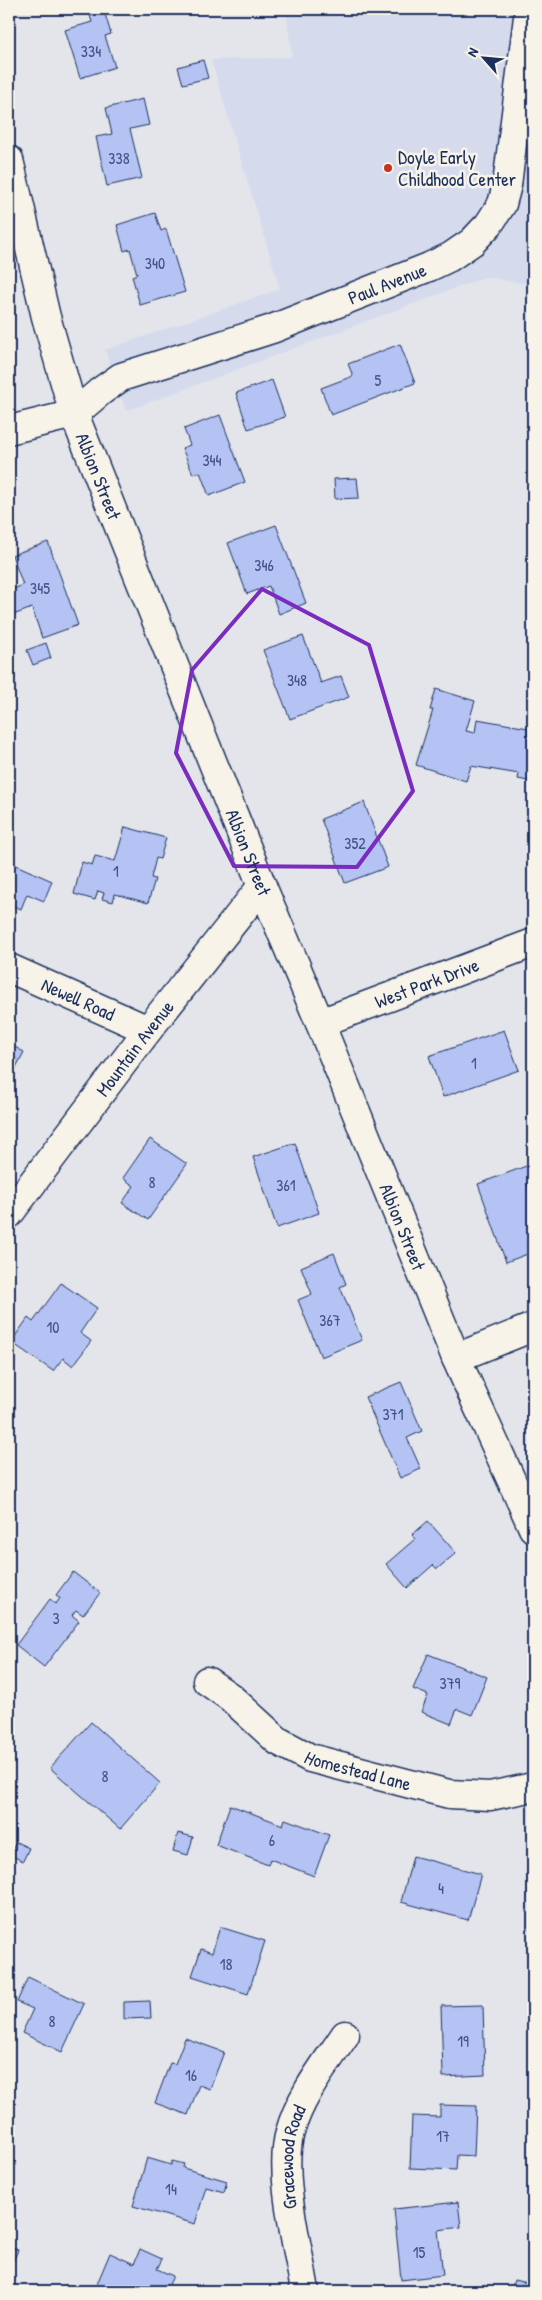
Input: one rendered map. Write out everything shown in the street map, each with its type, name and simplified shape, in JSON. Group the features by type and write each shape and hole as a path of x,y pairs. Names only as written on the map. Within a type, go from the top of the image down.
{"main road":[{"name":"Paul Avenue","path":"74,414 121,377 272,329 429,267 450,257 472,242 489,224 502,204 510,166 529,9"},
{"name":"Albion Street","path":"9,160 46,317 74,414 262,886 320,1023 456,1358 533,1528"},
{"path":"9,430 74,414"},
{"name":"Mountain Avenue","path":"9,1214 148,1030 262,886"},
{"name":"West Park Drive","path":"320,1023 533,943"},
{"name":"Newell Road","path":"9,968 148,1030"},
{"path":"456,1358 533,1327"},
{"name":"Homestead Lane","path":"207,1680 230,1697 278,1741 310,1758 449,1794 490,1796 533,1787"},
{"name":"Gracewood Road","path":"305,2291 286,2171 286,2151 290,2131 298,2111 345,2035"}],"highlighted area":[{"path":"262,589 369,645 413,791 357,867 234,866 176,753 192,670"}],"shaded area":[{"name":"Doyle Early Childhood Center","path":"286,9 533,9 533,285 485,277 126,411 105,350 280,289 211,60 292,57"}],"building":[{"path":"88,9 122,9 105,14 111,34 105,36 115,67 80,78 65,30 92,22"},
{"path":"203,60 208,78 183,84 178,67"},
{"path":"143,99 149,125 130,129 142,178 107,186 96,137 112,134 106,108"},
{"path":"155,213 161,231 166,229 185,292 140,305 132,276 137,274 130,249 124,251 117,225"},
{"path":"400,344 415,383 331,415 321,388 353,376 348,364"},
{"path":"272,380 285,417 248,429 236,393"},
{"path":"220,415 245,482 209,496 200,472 193,474 182,448 190,445 184,429"},
{"path":"357,478 359,498 335,499 334,479"},
{"path":"276,525 306,603 279,614 269,586 247,594 228,543"},
{"path":"48,542 78,625 42,638 32,608 13,615 9,602 9,591 23,585 12,555"},
{"path":"303,636 321,683 341,676 349,697 290,719 263,650"},
{"path":"46,643 51,658 33,665 27,650"},
{"path":"436,689 475,701 466,731 475,733 477,719 528,728 527,737 533,738 533,782 518,779 519,774 471,766 466,781 416,765 433,710 430,710"},
{"path":"364,802 388,867 345,883 321,819"},
{"path":"125,827 166,838 160,859 156,858 151,878 155,879 148,903 115,894 113,902 102,899 104,893 98,891 95,900 74,894 82,862 92,865 95,856 115,861"},
{"path":"9,862 52,881 44,901 27,894 21,909 9,904"},
{"path":"504,1030 519,1070 443,1097 429,1056"},
{"path":"9,1044 24,1052 9,1081"},
{"path":"150,1139 187,1164 148,1220 122,1203 134,1186 123,1178"},
{"path":"295,1143 319,1213 277,1228 253,1157"},
{"path":"529,1165 533,1175 533,1183 527,1184 533,1201 533,1252 506,1262 478,1184"},
{"path":"334,1253 346,1284 340,1287 362,1340 321,1357 298,1300 312,1294 301,1267"},
{"path":"61,1283 97,1308 80,1333 91,1341 73,1366 63,1358 53,1371 11,1342 28,1318 33,1322"},
{"path":"401,1382 422,1431 407,1438 421,1469 400,1478 365,1397"},
{"path":"428,1521 456,1553 437,1569 433,1565 407,1588 386,1564 415,1539 412,1535"},
{"path":"73,1572 100,1593 83,1615 76,1610 72,1615 79,1621 44,1667 16,1645 50,1599 56,1604 60,1598 56,1595"},
{"path":"428,1654 487,1677 472,1715 457,1709 451,1724 421,1712 428,1695 413,1689"},
{"path":"91,1722 160,1783 120,1829 50,1768"},
{"path":"230,1805 283,1825 285,1819 329,1835 314,1876 270,1859 268,1865 216,1845"},
{"path":"178,1833 193,1837 188,1855 173,1851"},
{"path":"16,1842 29,1848 23,1861 10,1855"},
{"path":"413,1856 481,1874 468,1920 401,1902"},
{"path":"220,1927 265,1941 248,1994 192,1976 201,1949 212,1953"},
{"path":"28,1977 84,2004 62,2052 22,2033 33,2009 17,2002"},
{"path":"150,2001 151,2018 124,2019 124,2002"},
{"path":"483,2005 485,2075 443,2077 441,2006"},
{"path":"185,2038 224,2052 210,2089 199,2085 188,2115 155,2103 170,2063 175,2064"},
{"path":"440,2105 476,2106 474,2156 457,2155 456,2170 410,2168 412,2116 440,2117"},
{"path":"147,2158 171,2165 172,2161 184,2164 183,2168 227,2181 224,2192 206,2187 195,2224 133,2206"},
{"path":"458,2202 461,2227 438,2230 443,2275 401,2280 394,2209"},
{"path":"9,2246 18,2250 10,2269 9,2269"},
{"path":"140,2249 162,2259 157,2269 173,2276 166,2291 94,2291 110,2253 134,2264"},
{"path":"514,2280 533,2284 533,2291 511,2291"}],"place":[{"name":"Doyle Early Childhood Center","path":"388,168"}]}
